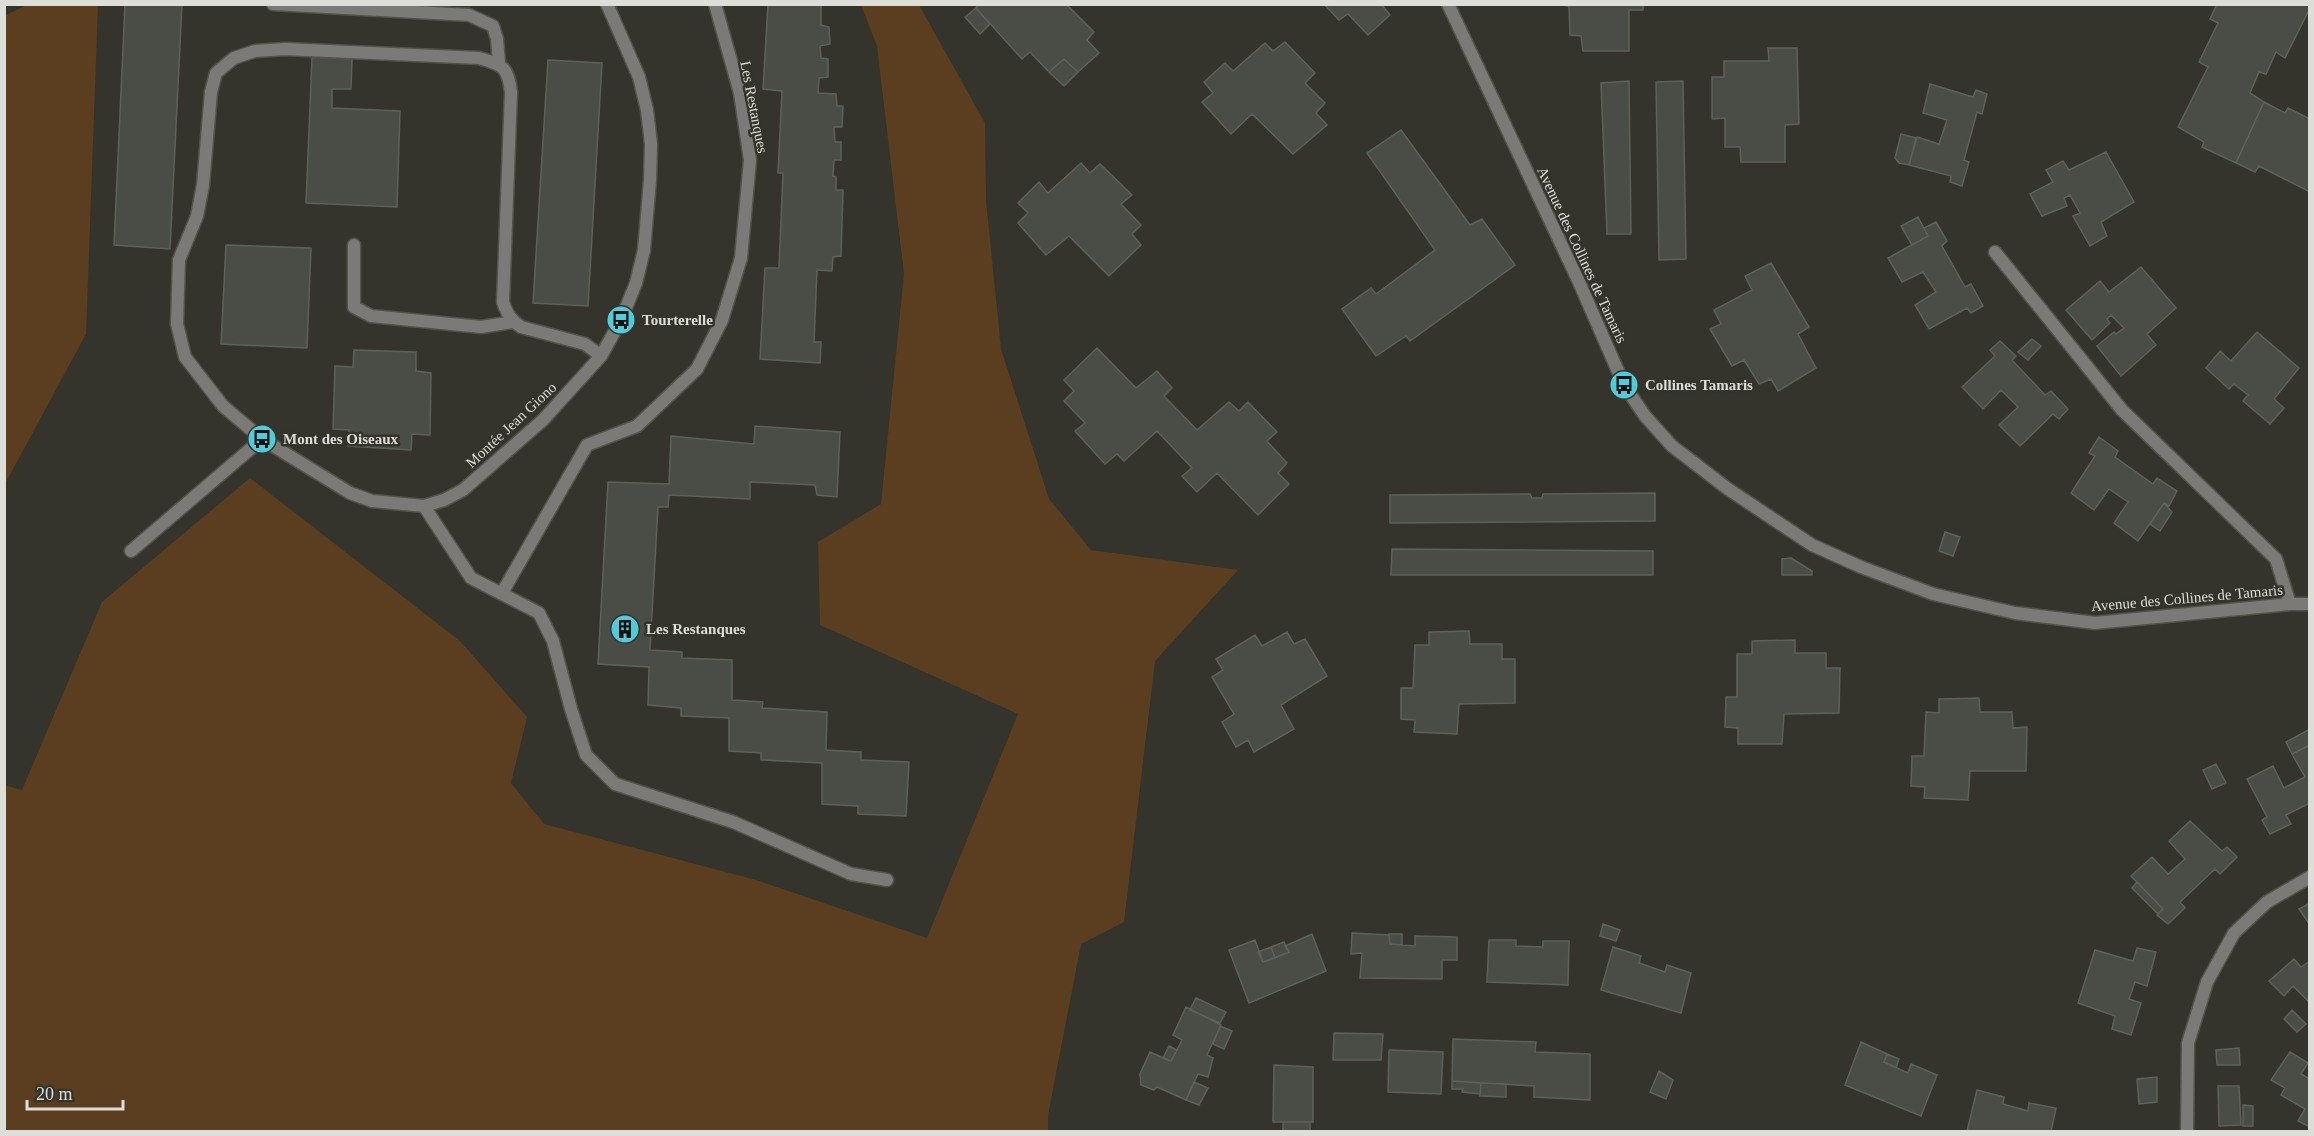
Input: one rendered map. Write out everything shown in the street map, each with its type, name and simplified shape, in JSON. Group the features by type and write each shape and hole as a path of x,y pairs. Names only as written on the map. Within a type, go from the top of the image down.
{"street":[{"path":"273,4 469,15 493,26 497,39 499,63 509,75 511,92 503,302 506,312 513,322 521,327 585,344 601,356"},
{"name":"Montée Jean Giono","path":"262,439 350,493 372,501 424,506 444,500 463,490 543,420 601,356 621,320 636,283 644,250 651,144 647,110 639,77 607,4"},
{"name":"Les Restanques","path":"502,593 587,445 637,426 697,369 722,320 741,258 750,160 740,93 715,4"},
{"name":"Avenue des Collines de Tamaris","path":"1448,4 1579,282 1624,385 1645,416 1672,446 1728,489 1812,544 1861,567 1933,594 2015,613 2095,623 2310,604"},
{"path":"131,551 262,439 224,406 201,379 185,357 177,324 179,260 197,216 203,185 211,92 216,72 234,58 255,51 285,49 479,58 499,63"},
{"path":"354,244 354,307 371,316 481,327 513,322"},
{"path":"1995,252 2122,410 2276,559 2290,604"},
{"path":"424,506 471,578 539,612 553,641 586,755 615,784 733,822 851,874 887,880"},
{"path":"2187,1131 2188,1043 2207,982 2234,933 2267,902 2310,877"}],"shaded area":[{"path":"27,5 98,5 86,334 5,484 4,16"},
{"path":"861,5 919,5 985,123 986,200 1001,349 1049,499 1091,550 1238,570 1155,661 1124,922 1081,944 1048,1115 1048,1131 5,1131 5,785 22,790 102,602 250,478 460,641 527,717 511,783 544,824 756,880 927,938 1018,714 820,625 818,542 881,504 904,274 877,46"}],"building":[{"path":"125,4 182,4 170,249 114,245"},
{"path":"768,4 821,4 821,25 829,27 830,44 820,46 821,58 828,59 828,77 819,78 818,93 836,94 837,106 843,106 842,127 834,127 835,142 841,142 841,160 834,160 833,176 836,177 836,190 843,190 841,256 833,257 832,271 817,270 814,342 821,342 820,363 760,359 765,268 779,268 783,173 778,173 782,91 763,89"},
{"path":"979,4 1066,4 1094,32 1087,40 1099,53 1078,72 1064,59 1049,72 1030,52 1022,59 976,8"},
{"path":"1324,4 1381,4 1390,15 1368,35 1348,14 1339,20"},
{"path":"1556,4 1643,4 1643,10 1629,10 1629,51 1583,51 1581,36 1570,35 1569,6"},
{"path":"2217,4 2310,4 2285,58 2276,52 2266,74 2259,72 2250,93 2264,102 2236,163 2202,147 2204,142 2178,127 2208,67 2199,62 2218,23 2210,19"},
{"path":"976,8 990,24 980,34 965,17"},
{"path":"1285,42 1315,73 1305,83 1325,103 1316,113 1327,125 1293,154 1252,114 1231,134 1202,102 1213,93 1204,82 1225,63 1233,71 1265,43 1273,51"},
{"path":"1768,48 1797,48 1799,124 1785,125 1785,162 1741,162 1740,147 1725,147 1725,118 1712,119 1712,77 1724,77 1724,61 1769,61"},
{"path":"312,57 352,59 351,89 332,89 332,108 400,111 397,207 306,203"},
{"path":"1064,59 1078,72 1064,86 1049,72"},
{"path":"548,60 602,63 588,306 533,303"},
{"path":"1629,81 1631,234 1607,234 1601,83"},
{"path":"1683,81 1686,259 1659,260 1656,82"},
{"path":"1930,84 1973,97 1976,90 1987,94 1982,114 1977,112 1964,160 1969,162 1962,186 1950,182 1951,176 1909,165 1917,137 1939,144 1947,120 1923,113"},
{"path":"2264,102 2285,113 2288,108 2310,119 2310,192 2259,166 2255,172 2236,163"},
{"path":"1401,130 1470,225 1482,219 1515,265 1410,341 1406,336 1376,356 1342,309 1371,288 1376,294 1435,250 1367,153"},
{"path":"1901,134 1916,138 1909,165 1899,163 1895,158"},
{"path":"2106,152 2134,202 2101,222 2107,236 2090,246 2073,216 2080,213 2070,195 2064,198 2067,206 2042,216 2030,194 2053,182 2046,170 2063,161 2069,170"},
{"path":"1081,163 1090,173 1100,164 1132,195 1121,204 1141,225 1132,234 1141,245 1109,276 1069,236 1046,255 1018,223 1028,213 1018,203 1039,182 1048,193"},
{"path":"1918,217 1928,236 1912,245 1901,226"},
{"path":"1936,222 1947,241 1942,246 1965,287 1971,284 1983,306 1971,313 1967,308 1929,329 1915,305 1936,292 1923,272 1902,282 1888,258 1928,236 1924,228"},
{"path":"226,245 311,248 307,348 221,344"},
{"path":"1771,263 1809,327 1798,334 1816,368 1778,391 1771,379 1759,384 1744,360 1732,366 1710,329 1721,324 1714,310 1752,290 1745,276"},
{"path":"2141,267 2176,308 2147,334 2156,345 2121,376 2097,346 2114,332 2116,334 2124,328 2111,315 2107,319 2110,323 2092,340 2066,310 2100,281 2109,292"},
{"path":"2257,332 2299,368 2274,399 2284,408 2270,424 2243,401 2248,395 2234,384 2229,389 2206,368 2220,351 2231,361"},
{"path":"2032,339 2041,346 2028,360 2018,352"},
{"path":"2000,341 2016,356 2012,360 2045,395 2051,391 2068,409 2059,419 2053,414 2020,446 1999,425 2018,407 2001,390 1983,409 1962,387 1995,356 1990,350"},
{"path":"1097,348 1136,388 1157,371 1172,388 1164,396 1197,430 1229,402 1239,411 1248,402 1277,432 1267,441 1287,463 1278,473 1289,484 1258,515 1217,473 1197,492 1182,476 1192,468 1157,431 1124,461 1117,454 1105,464 1075,431 1085,423 1064,401 1074,391 1064,380"},
{"path":"354,350 416,352 416,371 431,373 430,435 412,434 411,450 348,446 349,430 333,429 335,366 353,367"},
{"name":"Les Restanques","path":"755,426 840,432 837,497 817,495 815,485 750,482 750,499 669,495 668,507 658,507 650,650 682,652 682,658 732,660 732,700 763,702 762,708 827,712 826,750 861,752 861,760 909,762 906,816 858,814 858,806 822,804 822,763 761,760 761,753 729,751 729,718 681,716 681,708 648,705 649,667 598,664 608,482 669,484 671,436 754,444"},
{"path":"2099,437 2118,451 2115,457 2153,484 2157,478 2177,491 2169,506 2164,503 2138,541 2114,523 2128,502 2109,489 2094,510 2071,493 2095,456 2089,453"},
{"path":"1655,493 1655,521 1390,523 1390,495 1530,494 1532,498 1542,498 1543,494"},
{"path":"2164,503 2172,512 2160,531 2150,524"},
{"path":"1945,532 1960,537 1953,556 1939,551"},
{"path":"1392,549 1653,551 1653,575 1391,575"},
{"path":"1791,558 1812,571 1812,575 1782,575 1782,559"},
{"path":"1469,631 1470,644 1502,644 1502,659 1515,659 1515,703 1459,704 1457,734 1414,732 1415,720 1401,719 1401,688 1413,688 1415,645 1429,645 1429,632"},
{"path":"1287,632 1294,644 1305,639 1327,676 1281,705 1294,729 1254,752 1248,740 1236,747 1222,722 1234,714 1212,677 1223,670 1216,659 1255,635 1262,646"},
{"path":"1795,640 1795,653 1826,653 1826,668 1840,668 1839,713 1784,714 1782,744 1738,744 1738,728 1725,727 1726,697 1737,697 1737,654 1752,654 1752,641"},
{"path":"1979,698 1980,712 2012,712 2013,728 2027,727 2026,771 1970,771 1968,800 1924,798 1925,787 1911,786 1912,756 1924,756 1926,712 1939,713 1939,699"},
{"path":"2310,729 2310,745 2292,754 2286,742"},
{"path":"2310,745 2310,803 2286,815 2291,824 2270,834 2262,820 2267,817 2247,779 2273,766 2284,788 2305,777 2292,754"},
{"path":"2216,764 2226,783 2212,789 2203,770"},
{"path":"2190,821 2222,851 2227,847 2237,857 2220,874 2215,869 2180,902 2185,908 2168,924 2157,915 2163,909 2131,876 2152,857 2168,874 2185,859 2169,841"},
{"path":"2137,882 2163,909 2158,914 2132,888"},
{"path":"2310,903 2310,925 2299,909"},
{"path":"1603,924 1620,930 1616,941 1600,936"},
{"path":"1352,933 1389,935 1390,944 1415,946 1415,936 1457,937 1457,960 1442,960 1442,979 1360,978 1362,953 1351,954"},
{"path":"1312,934 1326,971 1249,1003 1229,950 1255,940 1263,962 1289,952 1285,946"},
{"path":"1389,934 1402,934 1402,945 1390,944"},
{"path":"1489,940 1516,940 1516,946 1543,947 1543,941 1569,941 1568,985 1487,982"},
{"path":"1284,942 1289,952 1275,958 1271,947"},
{"path":"1271,947 1275,958 1263,962 1258,952"},
{"path":"1613,947 1641,956 1639,963 1665,972 1667,965 1691,973 1681,1013 1601,990"},
{"path":"2137,948 2156,952 2147,986 2135,982 2129,999 2141,1003 2131,1035 2112,1029 2115,1016 2078,1003 2095,950 2133,961"},
{"path":"2294,959 2301,967 2310,961 2310,1003 2293,986 2284,996 2269,981"},
{"path":"1196,998 1226,1012 1220,1023 1190,1010"},
{"path":"1186,1007 1221,1025 1207,1055 1213,1058 1208,1077 1198,1074 1186,1100 1157,1087 1154,1090 1141,1085 1140,1074 1150,1052 1171,1061 1182,1040 1173,1035"},
{"path":"2292,1010 2306,1024 2297,1032 2284,1019"},
{"path":"1220,1026 1232,1031 1224,1049 1213,1044"},
{"path":"1334,1033 1383,1034 1381,1060 1333,1060"},
{"path":"1453,1039 1536,1042 1535,1052 1590,1054 1590,1100 1534,1097 1534,1086 1452,1081"},
{"path":"1861,1042 1887,1054 1884,1062 1908,1073 1911,1064 1937,1075 1921,1116 1845,1085"},
{"path":"1169,1046 1177,1050 1171,1061 1163,1058"},
{"path":"2239,1048 2240,1065 2217,1065 2216,1050"},
{"path":"1389,1050 1443,1052 1441,1094 1388,1092"},
{"path":"2290,1052 2308,1063 2301,1074 2310,1079 2310,1127 2298,1121 2305,1109 2281,1095 2285,1088 2271,1080"},
{"path":"1887,1054 1899,1059 1896,1068 1884,1062"},
{"path":"1274,1065 1313,1067 1313,1122 1273,1122"},
{"path":"1659,1071 1673,1080 1666,1099 1650,1092"},
{"path":"2157,1077 2157,1102 2139,1104 2137,1079"},
{"path":"1452,1081 1481,1083 1480,1094 1462,1092 1463,1089 1452,1089"},
{"path":"1194,1082 1208,1088 1199,1105 1186,1100"},
{"path":"1481,1083 1506,1084 1506,1097 1480,1096"},
{"path":"2218,1086 2239,1086 2241,1125 2219,1126"},
{"path":"1977,1090 2004,1097 2003,1104 2028,1111 2029,1103 2056,1108 2051,1132 1967,1131"},
{"path":"2243,1105 2253,1106 2253,1126 2243,1126"},
{"path":"1283,1122 1310,1122 1310,1132 1283,1132"}],"place":[{"name":"Tourterelle","path":"621,320"},
{"name":"Collines Tamaris","path":"1624,385"},
{"name":"Mont des Oiseaux","path":"262,439"},
{"name":"Les Restanques","path":"625,629"}]}
